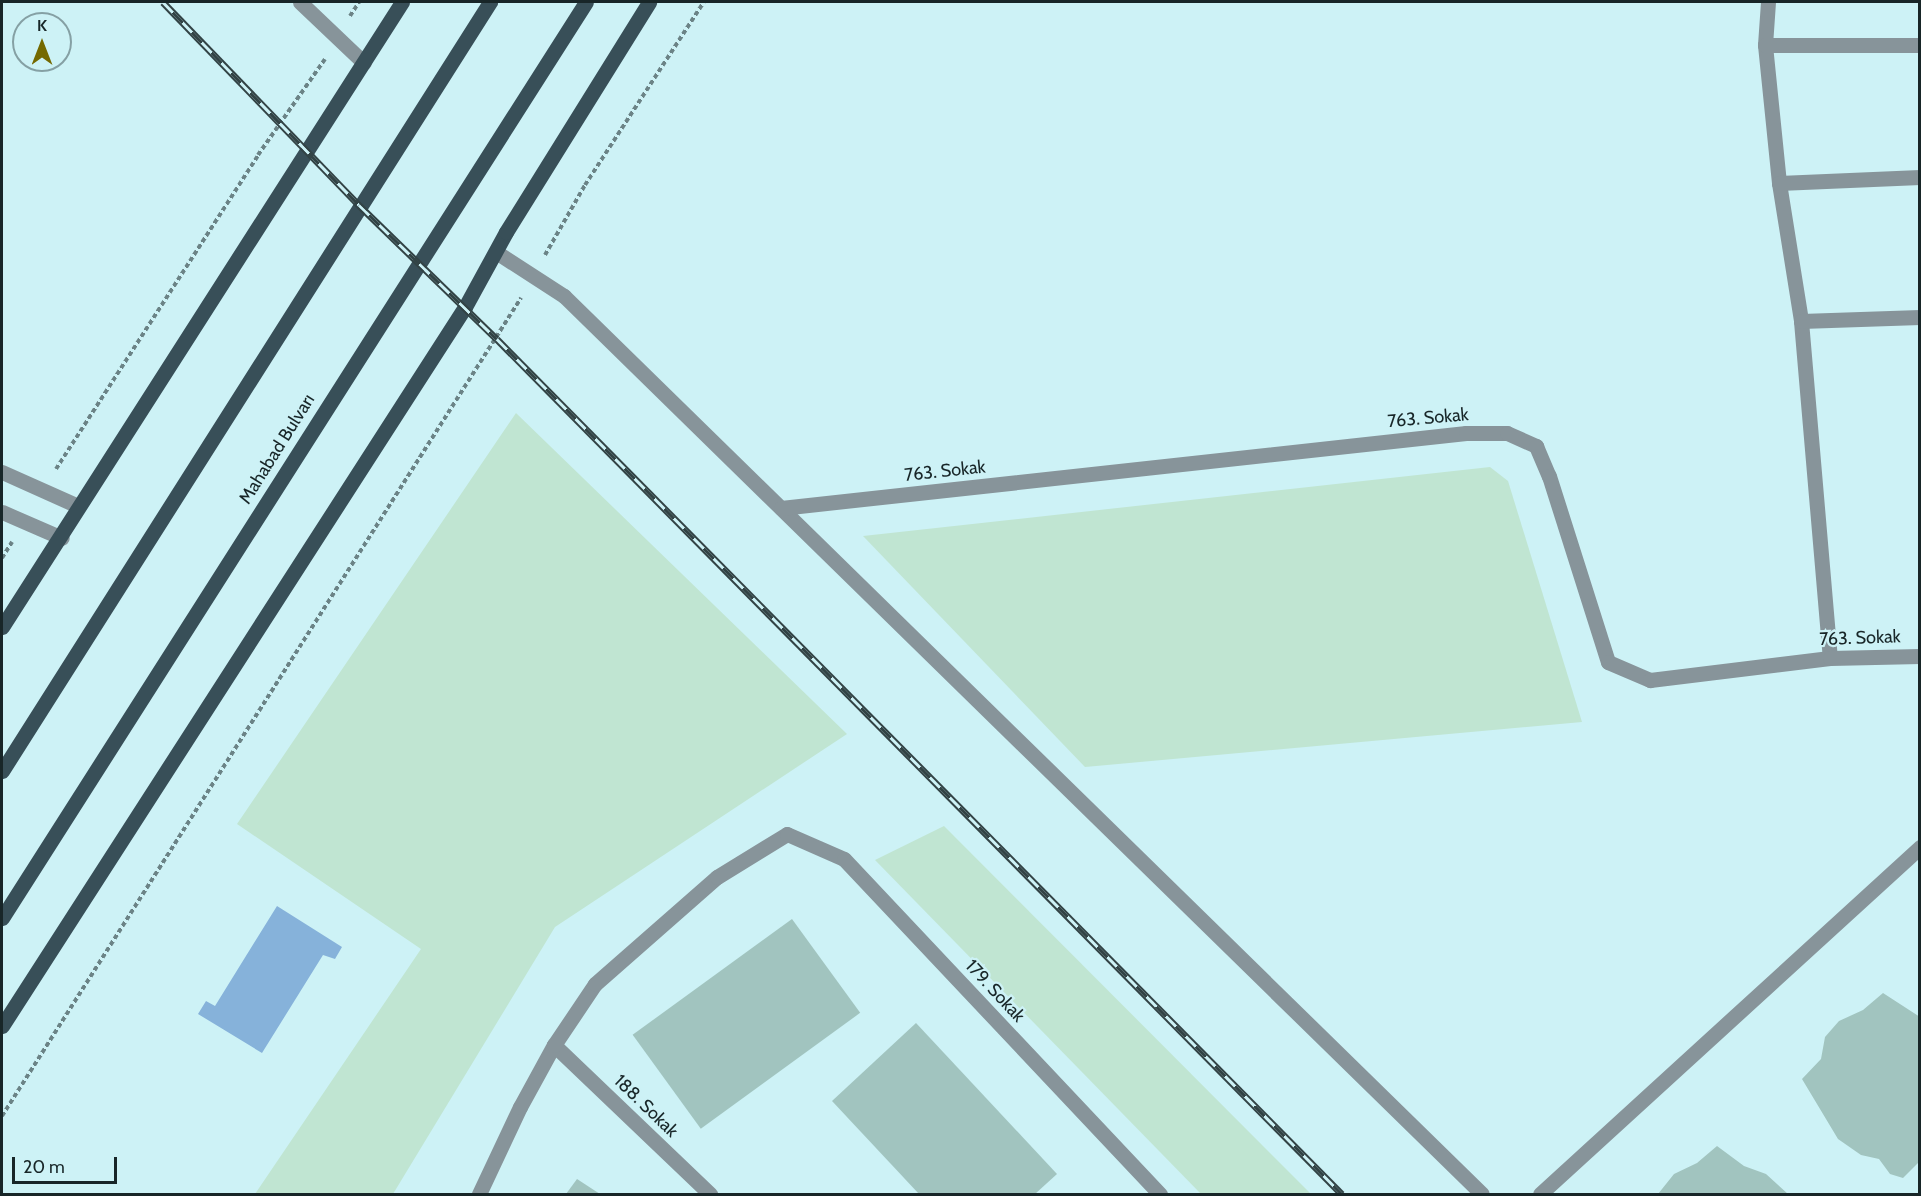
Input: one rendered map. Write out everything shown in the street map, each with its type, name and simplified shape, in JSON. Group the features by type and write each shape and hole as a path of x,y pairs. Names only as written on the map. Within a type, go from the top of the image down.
{"main road":[{"path":"2,627 62,538 78,506 402,2"},
{"path":"2,771 490,2"},
{"name":"Mahabad Bulvarı","path":"2,918 586,2"},
{"path":"2,1026 465,307 496,252 649,2"}],"street":[{"path":"300,2 364,63"},
{"path":"1768,2 1765,45 1779,183 1801,321 1830,657"},
{"path":"1765,45 1920,45"},
{"path":"1779,183 1920,177"},
{"path":"496,252 564,296 1482,1194"},
{"path":"1801,321 1920,317"},
{"name":"763. Sokak","path":"781,508 1466,433 1507,433 1536,446 1608,662 1650,680 1830,657 1920,656"},
{"path":"2,472 78,506"},
{"path":"2,512 62,538"},
{"name":"179. Sokak","path":"554,1045 595,984 717,877 787,834 844,859 1161,1194"},
{"path":"1540,1194 1920,847"},
{"path":"479,1194 554,1045"},
{"name":"188. Sokak","path":"554,1045 710,1194"}],"path":[{"path":"43,490 258,155 338,38 359,2"},
{"path":"2,1116 273,692 533,276 585,185 704,2"},
{"path":"2,558 24,522"}],"green space":[{"path":"516,413 847,734 555,927 393,1194 255,1194 421,949 237,824"},
{"path":"1490,467 1508,481 1582,722 1085,767 863,536"},
{"path":"944,826 1311,1194 1201,1194 875,860"}],"water":[{"path":"277,906 342,947 335,959 323,955 262,1053 198,1014 206,1001 215,1006"}],"building":[{"path":"792,919 860,1013 701,1129 633,1035"},
{"path":"1883,993 1920,1017 1920,1161 1903,1178 1890,1174 1879,1159 1861,1155 1838,1139 1802,1079 1821,1059 1825,1037 1839,1021 1863,1010"},
{"path":"916,1023 1057,1174 1035,1194 919,1194 832,1101"},
{"path":"1717,1146 1744,1166 1766,1174 1788,1194 1658,1194 1674,1174 1697,1163"},
{"path":"577,1179 600,1194 566,1194"}],"railway":[{"path":"163,2 359,205 497,339 1342,1194"}]}
